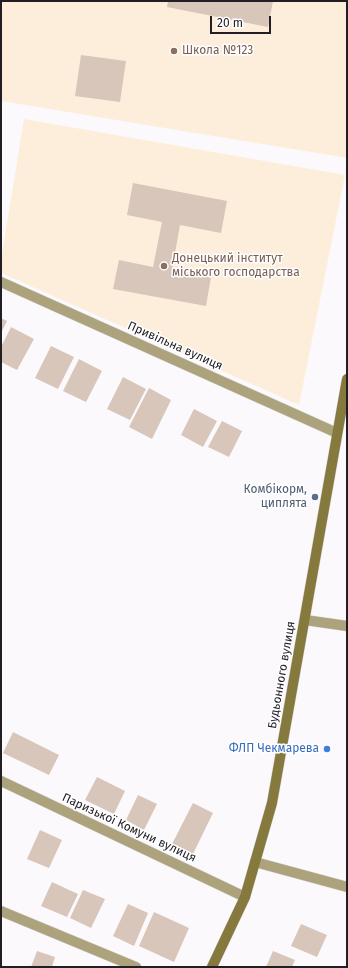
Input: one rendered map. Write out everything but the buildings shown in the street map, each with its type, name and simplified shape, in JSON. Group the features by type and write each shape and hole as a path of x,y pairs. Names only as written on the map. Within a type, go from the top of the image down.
{"main road":[{"name":"Будьонного вулиця","path":"212,967 245,897 272,803 347,379"}],"street":[{"name":"Привільна вулиця","path":"1,282 338,433"},
{"path":"305,620 347,626"},
{"name":"Паризької Комуни вулиця","path":"1,781 245,897"},
{"path":"255,862 347,887"},
{"path":"1,911 136,967"}],"shaded area":[{"name":"Школа №123","path":"1,1 347,1 347,158 1,101"},
{"name":"Донецький інститут міського господарства","path":"24,119 345,175 299,405 1,273 1,260"}],"place":[{"name":"Школа №123","path":"174,51"},
{"name":"Донецький інститут міського господарства","path":"164,266"},
{"name":"Комбікорм, циплята","path":"315,497"},
{"name":"ФЛП Чекмарева","path":"327,749"}]}
